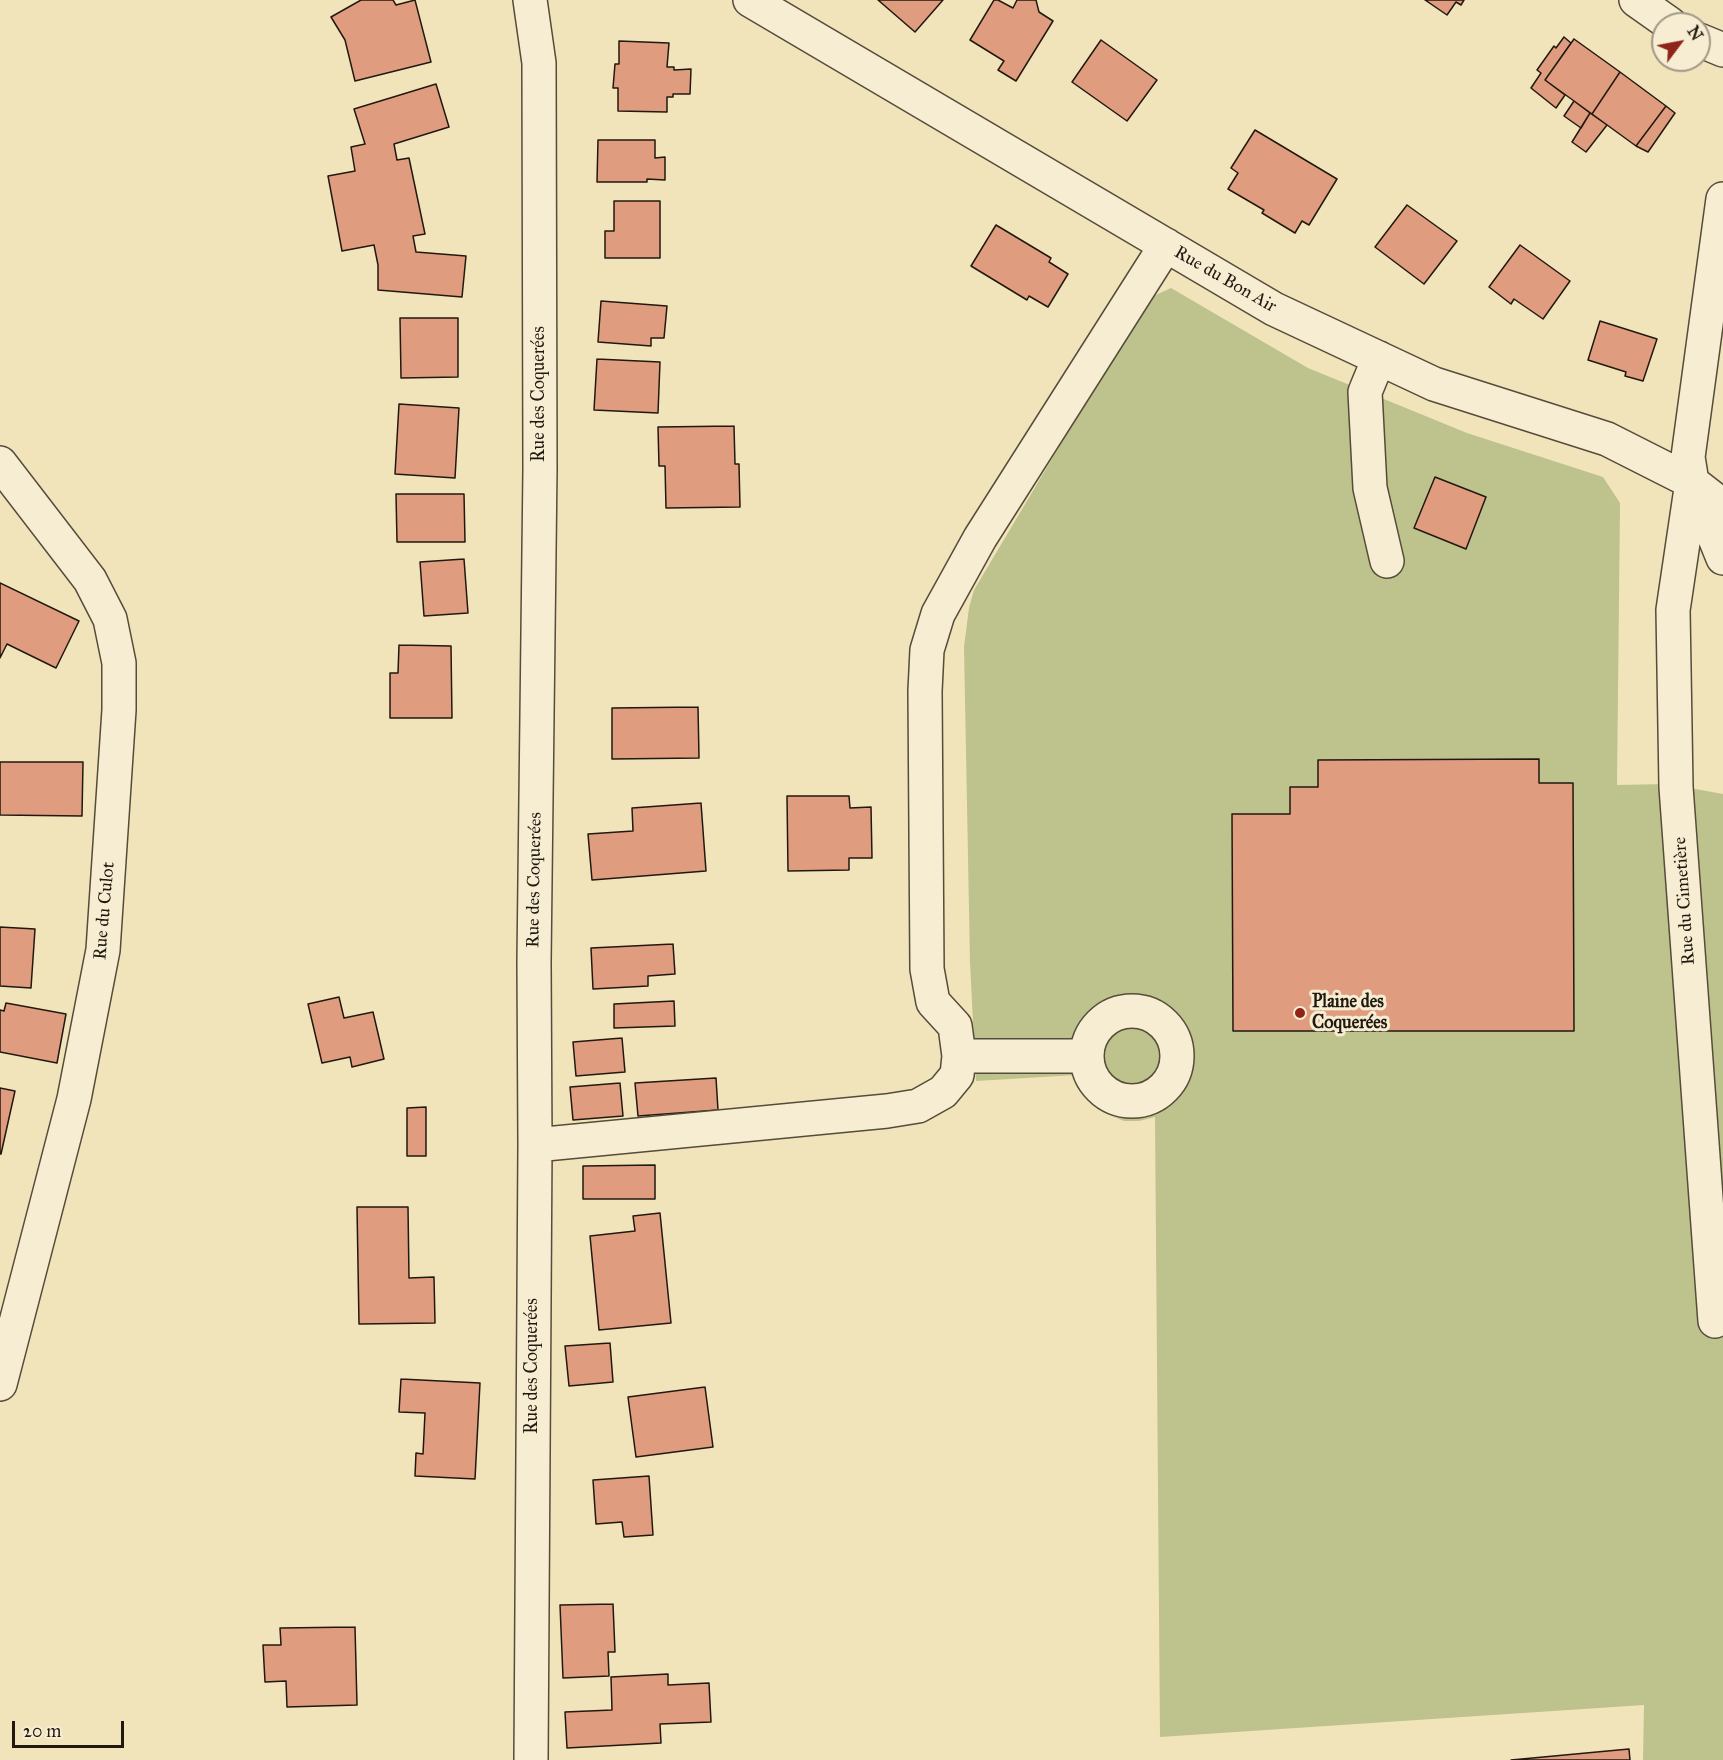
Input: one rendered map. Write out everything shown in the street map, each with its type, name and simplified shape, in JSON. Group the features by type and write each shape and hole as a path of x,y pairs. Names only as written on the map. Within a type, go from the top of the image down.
{"street":[{"name":"Rue des Coquerées","path":"530,0 539,63 540,469 534,962 531,1760"},
{"name":"Rue du Bon Air","path":"750,0 1274,309 1434,384 1607,439 1692,482 1723,506"},
{"path":"1636,0 1653,12"},
{"path":"1723,199 1688,457 1692,482 1723,558"},
{"path":"535,1145 887,1111 918,1106 944,1092 957,1075 959,1056 955,1026 933,1002 927,969 925,691 927,650 938,614 980,537 1166,245"},
{"path":"1379,358 1365,392 1370,488 1387,561"},
{"name":"Rue du Culot","path":"0,463 90,580 110,619 119,663 119,710 103,950 74,1099 0,1384"},
{"name":"Rue du Cimetière","path":"1692,482 1673,610 1676,787 1715,1321"},
{"path":"959,1056 1086,1056"}],"green space":[{"name":"Plaine des Coquerées","path":"1171,288 1308,368 1467,433 1603,477 1620,503 1617,785 1668,784 1723,794 1723,1760 1643,1760 1644,1705 1160,1737 1155,1117 1139,1121 1124,1121 1107,1114 1091,1104 1076,1075 976,1081 970,962 964,647 969,608 974,590 1147,299"}],"building":[{"path":"361,0 393,0 396,5 415,0 431,62 355,81 345,40 331,17"},
{"path":"878,0 943,0 915,32"},
{"path":"994,0 1013,8 1017,0 1036,0 1039,12 1053,21 1016,81 998,70 1004,61 970,40"},
{"path":"1425,0 1464,0 1461,5 1456,2 1447,15"},
{"path":"1564,37 1571,43 1545,80 1565,95 1556,108 1531,88 1541,73 1537,70 1554,46 1556,48"},
{"path":"1574,39 1620,72 1592,114 1545,80"},
{"path":"1101,40 1157,80 1127,121 1072,82"},
{"path":"619,41 669,43 667,67 674,67 674,70 691,69 690,94 673,94 673,97 667,97 667,112 618,111 618,88 613,88 615,64 619,64"},
{"path":"1620,72 1666,106 1636,146 1592,114"},
{"path":"436,84 449,127 394,144 397,160 409,158 425,234 413,236 416,252 466,256 462,297 378,290 378,265 374,245 342,251 328,176 355,171 351,147 365,144 354,109"},
{"path":"1574,101 1590,113 1581,128 1564,116"},
{"path":"1666,106 1675,113 1648,152 1636,146"},
{"path":"1590,113 1607,125 1586,152 1572,142"},
{"path":"1255,130 1337,179 1309,225 1302,221 1295,233 1262,213 1264,210 1228,189 1238,173 1231,168"},
{"path":"598,140 655,140 655,158 665,157 665,180 597,182"},
{"path":"614,201 660,201 660,258 605,258 605,231 614,231"},
{"path":"1407,205 1457,241 1424,284 1375,247"},
{"path":"996,225 1051,258 1049,262 1068,274 1048,307 1029,296 1027,300 971,266"},
{"path":"1520,245 1570,281 1543,319 1514,299 1511,304 1489,287"},
{"path":"601,301 667,306 664,338 651,338 651,346 598,342"},
{"path":"400,318 458,318 458,377 401,378"},
{"path":"1600,321 1657,339 1643,381 1625,376 1626,372 1588,360"},
{"path":"597,359 660,362 658,413 594,410"},
{"path":"399,404 459,408 455,478 395,474"},
{"path":"734,426 735,464 739,464 740,507 666,508 665,466 659,466 658,427"},
{"path":"1435,477 1486,497 1466,549 1414,528"},
{"path":"396,494 464,494 465,542 397,542"},
{"path":"464,559 468,613 424,616 420,562"},
{"path":"0,583 79,621 56,668 7,644 0,658"},
{"path":"399,645 451,646 452,718 390,718 390,673 398,673"},
{"path":"698,707 699,758 612,759 612,708"},
{"path":"1539,759 1539,783 1573,783 1574,1031 1233,1031 1232,814 1290,814 1290,787 1318,787 1318,760"},
{"path":"0,762 83,762 82,816 0,815"},
{"path":"787,796 849,796 850,808 871,807 872,858 849,858 849,870 788,871"},
{"path":"701,803 706,871 592,880 588,834 633,831 632,808"},
{"path":"0,927 35,929 31,988 0,986"},
{"path":"673,944 675,974 648,976 648,986 593,989 591,948"},
{"path":"339,997 344,1018 373,1012 384,1059 352,1067 350,1057 322,1063 308,1004"},
{"path":"674,1001 675,1026 614,1028 614,1004"},
{"path":"6,1003 66,1014 57,1063 0,1052 0,1010 4,1011"},
{"path":"622,1038 625,1072 576,1076 573,1042"},
{"path":"716,1078 718,1110 638,1116 635,1083"},
{"path":"620,1083 623,1116 573,1120 570,1087"},
{"path":"0,1088 15,1091 1,1154 0,1154"},
{"path":"426,1107 426,1156 407,1156 407,1108"},
{"path":"655,1165 655,1199 583,1199 583,1166"},
{"path":"357,1207 408,1207 409,1278 434,1277 435,1323 359,1324"},
{"path":"660,1213 671,1323 599,1330 590,1236 635,1231 633,1216"},
{"path":"610,1343 613,1382 569,1386 565,1346"},
{"path":"401,1379 480,1383 475,1479 415,1476 416,1453 423,1454 425,1413 399,1412"},
{"path":"705,1387 713,1447 636,1457 628,1397"},
{"path":"649,1476 653,1535 624,1537 622,1522 596,1524 593,1480"},
{"path":"613,1604 615,1652 608,1652 609,1676 563,1678 560,1605"},
{"path":"355,1627 357,1705 287,1707 286,1681 265,1682 263,1645 281,1645 280,1628"},
{"path":"668,1674 668,1685 709,1683 711,1722 660,1724 661,1743 567,1748 565,1712 612,1710 611,1677"},
{"path":"1629,1749 1630,1760 1511,1760"}],"place":[{"name":"Plaine des Coquerées","path":"1300,1013"}]}
